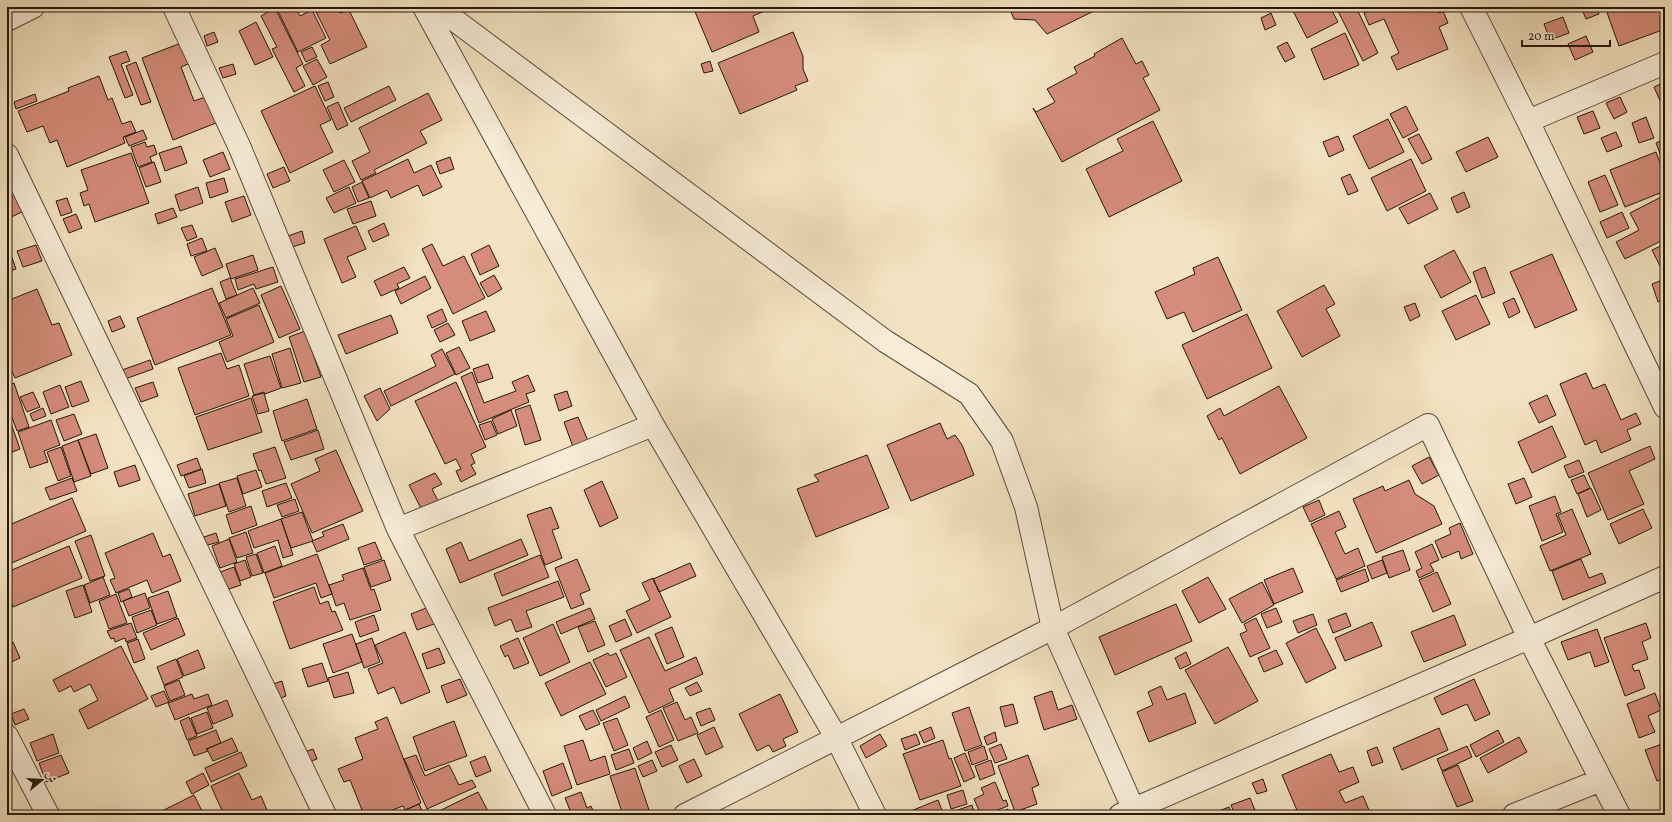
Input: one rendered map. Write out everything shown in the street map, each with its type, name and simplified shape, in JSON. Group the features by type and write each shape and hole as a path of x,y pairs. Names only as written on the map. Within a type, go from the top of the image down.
{"street":[{"path":"7,20 33,7"},
{"path":"174,7 240,148 398,529 545,815"},
{"path":"424,7 653,425 836,737 875,815"},
{"path":"437,7 885,341 969,394 1002,440 1026,507 1053,628 1130,813 1665,577"},
{"path":"1471,7 1528,121 1665,407"},
{"path":"1528,121 1665,63"},
{"path":"7,155 324,815"},
{"path":"398,529 653,425"},
{"path":"685,815 1053,628 1428,425 1529,638 1618,815"},
{"path":"7,736 48,815"},
{"path":"1514,815 1601,780"}],"building":[{"path":"276,7 295,7 300,16 312,10 326,38 298,52"},
{"path":"322,7 337,7 340,13 349,10 367,47 330,64 321,45 330,40 315,10"},
{"path":"341,7 350,7 343,11"},
{"path":"693,7 774,7 753,16 759,32 712,52"},
{"path":"1009,7 1097,7 1098,9 1047,34 1035,20 1014,19"},
{"path":"1291,7 1330,7 1338,22 1307,38"},
{"path":"1340,7 1356,7 1378,53 1363,61 1337,9"},
{"path":"1378,7 1400,7 1401,10 1409,7 1437,7 1439,13 1443,11 1448,23 1439,27 1448,49 1397,70 1391,57 1399,53 1384,19 1369,25 1364,13"},
{"path":"1581,7 1596,7 1599,14 1586,19"},
{"path":"1605,7 1665,7 1665,29 1619,46"},
{"path":"275,8 303,64 296,68 305,86 294,92 272,49 277,47 261,16"},
{"path":"1271,13 1276,25 1265,30 1261,18"},
{"path":"1563,17 1569,33 1550,40 1544,24"},
{"path":"256,22 273,57 255,65 239,31"},
{"path":"214,32 218,42 207,46 204,36"},
{"path":"793,32 803,56 803,69 808,81 795,86 797,90 740,114 718,63"},
{"path":"1345,33 1359,65 1324,80 1311,49"},
{"path":"1586,36 1593,52 1575,60 1568,44"},
{"path":"1122,38 1136,64 1142,61 1149,75 1143,78 1160,110 1062,162 1033,108 1036,112 1055,102 1047,89 1077,73 1074,67 1095,56 1094,54"},
{"path":"189,40 197,60 181,67 194,101 211,95 221,121 173,140 142,58"},
{"path":"1287,42 1295,57 1285,62 1277,47"},
{"path":"312,47 317,57 306,62 301,52"},
{"path":"126,51 130,61 121,64 133,95 125,98 109,57"},
{"path":"317,59 327,77 313,85 303,66"},
{"path":"710,61 713,71 704,73 701,64"},
{"path":"136,62 151,102 141,105 126,66"},
{"path":"233,64 236,74 223,78 219,68"},
{"path":"99,76 108,100 112,98 122,124 131,121 136,132 123,137 125,143 67,167 57,140 50,143 43,126 27,132 18,111 69,91 68,88"},
{"path":"328,82 334,97 325,101 318,86"},
{"path":"1665,82 1665,112 1654,87"},
{"path":"315,86 331,120 320,125 333,152 290,173 261,111"},
{"path":"389,86 396,100 351,122 344,108"},
{"path":"428,93 442,120 420,131 427,143 374,170 376,173 361,180 352,161 370,152 359,128"},
{"path":"35,94 37,101 16,109 14,102"},
{"path":"1620,97 1627,112 1614,119 1606,103"},
{"path":"338,102 348,125 337,130 327,107"},
{"path":"1406,106 1418,130 1403,138 1390,114"},
{"path":"1593,111 1600,128 1584,134 1577,117"},
{"path":"1646,117 1654,138 1639,143 1632,123"},
{"path":"1388,119 1404,152 1369,169 1353,136"},
{"path":"1153,121 1182,181 1109,217 1086,169 1123,151 1117,139"},
{"path":"143,130 147,139 129,146 125,137"},
{"path":"1616,132 1622,146 1607,152 1601,138"},
{"path":"1419,134 1432,159 1422,164 1408,139"},
{"path":"1338,136 1344,150 1329,157 1323,142"},
{"path":"1488,137 1498,157 1466,172 1456,152"},
{"path":"1665,139 1665,158 1662,159 1656,143"},
{"path":"145,142 147,147 154,145 157,154 150,157 152,162 138,167 131,147"},
{"path":"181,146 187,163 165,171 159,153"},
{"path":"223,152 230,169 210,177 203,160"},
{"path":"1656,152 1665,176 1665,191 1625,207 1610,170"},
{"path":"131,153 149,203 95,222 89,204 84,206 80,193 88,190 81,170"},
{"path":"450,157 454,169 440,174 436,162"},
{"path":"408,159 414,173 431,165 442,187 423,196 418,185 391,198 387,190 370,198 362,181"},
{"path":"1411,159 1426,191 1387,211 1371,178"},
{"path":"344,160 355,182 334,192 323,170"},
{"path":"154,162 161,182 146,187 139,168"},
{"path":"284,167 290,181 273,188 267,174"},
{"path":"7,172 24,211 7,219"},
{"path":"1350,174 1358,191 1348,195 1341,178"},
{"path":"1605,175 1618,205 1600,212 1588,182"},
{"path":"224,178 228,192 210,198 206,183"},
{"path":"362,182 369,198 358,202 352,187"},
{"path":"198,187 203,203 180,211 175,195"},
{"path":"349,187 356,203 334,213 326,198"},
{"path":"1464,192 1470,207 1457,213 1451,198"},
{"path":"1430,193 1438,209 1408,224 1399,208"},
{"path":"1665,195 1665,239 1625,259 1616,242 1639,230 1630,213"},
{"path":"244,196 251,215 232,222 225,202"},
{"path":"67,198 72,212 61,216 56,201"},
{"path":"371,201 376,216 353,224 347,209"},
{"path":"173,208 177,217 158,224 155,214"},
{"path":"1622,212 1629,228 1607,238 1600,222"},
{"path":"76,214 82,228 69,233 63,219"},
{"path":"384,223 389,235 373,242 368,231"},
{"path":"192,225 197,237 187,241 181,228"},
{"path":"356,226 366,249 347,257 356,277 342,283 324,239"},
{"path":"302,231 305,243 292,247 288,236"},
{"path":"202,238 207,251 191,256 187,244"},
{"path":"7,243 16,269 7,272"},
{"path":"432,244 443,266 464,256 485,298 453,314 422,249"},
{"path":"1665,244 1665,264 1660,266 1652,250"},
{"path":"36,245 42,261 23,267 17,251"},
{"path":"489,245 499,266 480,275 471,254"},
{"path":"215,248 223,267 202,276 194,257"},
{"path":"1454,250 1471,282 1441,298 1424,266"},
{"path":"1552,254 1577,310 1535,328 1510,272"},
{"path":"253,255 258,270 231,279 226,264"},
{"path":"1218,257 1242,310 1193,332 1184,312 1167,319 1155,292 1195,274 1193,268"},
{"path":"273,267 278,282 256,289 254,284 238,290 235,279"},
{"path":"404,267 410,278 397,284 399,288 381,296 374,281"},
{"path":"1485,267 1495,293 1482,298 1473,272"},
{"path":"494,275 502,289 488,297 480,283"},
{"path":"425,276 431,288 401,304 395,291"},
{"path":"230,278 237,295 226,299 220,282"},
{"path":"1665,279 1665,299 1658,302 1652,284"},
{"path":"1324,285 1335,304 1326,309 1340,336 1302,357 1277,311"},
{"path":"281,286 300,329 279,338 261,295"},
{"path":"212,288 231,335 155,365 137,318"},
{"path":"253,288 260,303 226,318 219,303"},
{"path":"37,289 52,325 59,323 72,355 15,378 7,360 7,301"},
{"path":"1476,295 1490,324 1456,340 1442,311"},
{"path":"1514,298 1520,312 1509,318 1503,303"},
{"path":"1415,303 1420,316 1410,321 1404,307"},
{"path":"259,305 274,342 227,362 219,342 233,336 226,319"},
{"path":"442,309 447,321 432,328 427,316"},
{"path":"486,311 495,331 470,341 462,321"},
{"path":"1247,314 1272,368 1207,399 1182,345"},
{"path":"391,315 398,333 346,354 338,335"},
{"path":"120,316 125,327 112,332 108,321"},
{"path":"448,323 455,335 440,342 434,330"},
{"path":"305,331 321,377 304,382 289,337"},
{"path":"459,347 470,368 456,375 446,353"},
{"path":"290,348 301,383 282,388 272,354"},
{"path":"442,349 455,374 391,406 384,391 436,366 431,355"},
{"path":"221,353 227,369 239,365 249,396 195,415 178,368"},
{"path":"270,356 281,388 265,394 264,392 254,395 244,364"},
{"path":"150,360 153,369 125,379 122,370"},
{"path":"488,364 493,378 478,383 473,369"},
{"path":"472,372 484,403 516,391 512,382 528,375 535,391 526,394 529,402 479,423 461,377"},
{"path":"1586,373 1593,389 1605,384 1621,420 1636,413 1641,424 1627,430 1631,440 1601,453 1596,440 1585,445 1560,384"},
{"path":"81,381 89,401 72,407 65,387"},
{"path":"153,382 158,396 141,402 135,388"},
{"path":"456,382 486,447 471,454 475,463 471,465 476,474 461,482 456,471 461,469 456,459 445,464 415,401"},
{"path":"14,383 29,427 17,431 7,404 7,386"},
{"path":"60,385 69,407 51,414 43,392"},
{"path":"1279,386 1307,438 1240,474 1222,438 1219,440 1207,416 1220,408 1224,416"},
{"path":"380,388 390,409 377,421 364,396"},
{"path":"567,391 572,406 559,411 554,395"},
{"path":"33,392 40,407 27,412 20,397"},
{"path":"264,393 269,411 258,414 252,396"},
{"path":"1547,395 1556,415 1539,423 1529,403"},
{"path":"251,398 262,432 208,450 196,417"},
{"path":"307,399 317,429 282,441 273,411"},
{"path":"530,405 541,440 525,445 515,410"},
{"path":"43,408 46,416 33,421 30,414"},
{"path":"511,410 517,426 498,434 492,419"},
{"path":"7,412 20,449 7,454"},
{"path":"74,414 82,434 64,441 56,420"},
{"path":"578,417 588,441 573,447 564,422"},
{"path":"51,420 60,445 44,451 48,462 30,468 18,432"},
{"path":"491,421 497,435 485,440 479,425"},
{"path":"940,423 947,439 955,435 962,445 974,475 911,501 887,445"},
{"path":"1552,426 1566,457 1532,473 1518,442"},
{"path":"318,430 324,449 291,460 284,442"},
{"path":"96,434 108,468 91,474 78,440"},
{"path":"78,440 91,476 74,482 62,446"},
{"path":"1665,443 1665,453 1662,444"},
{"path":"1650,446 1655,459 1629,471 1644,504 1608,520 1588,473"},
{"path":"61,447 71,476 58,481 47,452"},
{"path":"275,447 286,478 266,484 261,470 259,471 253,454"},
{"path":"336,450 363,511 312,533 291,484 320,471 315,459"},
{"path":"867,455 889,508 816,537 797,489 819,481 814,475"},
{"path":"1429,457 1439,475 1422,484 1412,466"},
{"path":"197,458 201,469 181,476 177,465"},
{"path":"1579,460 1584,472 1569,478 1564,466"},
{"path":"135,465 140,480 119,487 114,472"},
{"path":"202,469 206,483 189,488 184,476"},
{"path":"256,470 262,487 243,494 237,476"},
{"path":"435,473 442,484 432,489 440,505 424,514 409,485"},
{"path":"1584,475 1590,488 1577,494 1571,480"},
{"path":"72,478 77,491 50,500 45,488"},
{"path":"237,478 246,506 229,512 219,483"},
{"path":"1524,478 1532,497 1516,504 1508,484"},
{"path":"1409,480 1415,494 1434,506 1442,524 1376,553 1353,499 1383,486 1385,491"},
{"path":"602,481 618,518 600,527 584,490"},
{"path":"286,483 292,498 267,507 262,491"},
{"path":"219,484 226,506 195,516 188,494"},
{"path":"1591,488 1601,510 1587,517 1578,494"},
{"path":"1555,496 1561,512 1556,514 1563,532 1542,541 1529,506"},
{"path":"72,498 86,531 7,565 7,526"},
{"path":"295,499 299,511 282,517 277,505"},
{"path":"1319,500 1325,515 1310,522 1303,507"},
{"path":"251,506 257,525 232,534 226,515"},
{"path":"551,507 559,528 552,530 562,558 545,565 527,515"},
{"path":"1572,509 1591,554 1550,571 1540,546 1566,535 1558,515"},
{"path":"1643,509 1652,528 1619,544 1610,524"},
{"path":"1339,511 1346,527 1335,532 1345,554 1358,548 1365,566 1336,579 1311,524"},
{"path":"302,512 313,541 291,548 281,519"},
{"path":"281,519 293,555 283,558 278,540 254,548 248,531"},
{"path":"1460,523 1473,554 1461,559 1459,551 1442,558 1435,541 1451,534 1449,528"},
{"path":"343,524 349,539 317,552 312,541 324,536 322,532"},
{"path":"246,532 253,553 237,558 229,538"},
{"path":"153,533 163,557 170,554 181,581 152,593 147,580 116,593 110,580 115,578 105,553"},
{"path":"216,533 219,542 204,546 201,538"},
{"path":"91,535 105,576 90,581 75,541"},
{"path":"229,539 237,562 220,568 212,546"},
{"path":"521,539 528,555 460,583 446,549 461,542 469,561"},
{"path":"375,542 382,559 364,565 358,548"},
{"path":"1432,544 1439,560 1430,564 1434,571 1419,578 1416,571 1422,568 1415,552"},
{"path":"69,546 82,578 13,607 7,592 7,572"},
{"path":"275,546 282,566 264,573 257,553"},
{"path":"1403,550 1410,570 1389,578 1382,557"},
{"path":"256,554 263,573 252,576 246,557"},
{"path":"317,554 332,594 321,598 316,583 274,598 265,573"},
{"path":"540,555 549,577 502,596 494,574"},
{"path":"577,559 590,590 580,594 584,604 571,609 555,568"},
{"path":"1581,559 1589,578 1602,573 1606,583 1563,600 1552,571"},
{"path":"245,560 251,577 240,581 234,564"},
{"path":"384,560 391,580 371,587 364,567"},
{"path":"1382,560 1387,573 1372,579 1367,566"},
{"path":"690,563 696,576 659,592 653,579"},
{"path":"234,567 241,585 226,590 220,572"},
{"path":"363,568 371,590 374,589 381,610 350,620 344,603 336,606 329,585 344,580 342,575"},
{"path":"1293,568 1303,592 1274,604 1264,580"},
{"path":"1365,569 1369,581 1341,592 1336,580"},
{"path":"1437,572 1451,604 1433,612 1419,580"},
{"path":"103,577 110,595 90,603 84,585"},
{"path":"1208,577 1226,609 1199,623 1182,591"},
{"path":"653,578 671,617 637,633 626,611 650,600 642,583"},
{"path":"558,581 564,597 526,611 532,627 516,632 511,619 495,626 488,608"},
{"path":"1262,582 1274,605 1242,623 1229,599"},
{"path":"83,585 92,612 75,618 66,591"},
{"path":"314,587 320,604 328,601 332,612 335,611 343,630 290,649 273,602"},
{"path":"129,589 132,597 121,602 118,593"},
{"path":"168,591 177,617 157,624 148,598"},
{"path":"145,593 150,608 129,616 123,601"},
{"path":"116,594 127,623 109,629 99,601"},
{"path":"7,603 10,613 7,614"},
{"path":"1176,604 1192,641 1115,675 1099,637"},
{"path":"431,606 437,623 417,630 411,614"},
{"path":"590,608 595,619 561,634 556,622"},
{"path":"1276,608 1282,622 1267,628 1261,614"},
{"path":"151,610 157,625 137,633 132,617"},
{"path":"1346,613 1351,626 1333,633 1328,620"},
{"path":"1313,614 1317,625 1298,633 1293,621"},
{"path":"374,615 379,630 360,637 355,622"},
{"path":"1454,615 1466,645 1424,662 1411,632"},
{"path":"178,618 185,635 151,650 143,633"},
{"path":"1256,618 1270,648 1250,657 1240,634 1247,631 1244,624"},
{"path":"625,619 632,635 616,642 609,626"},
{"path":"595,621 605,645 588,652 578,627"},
{"path":"1372,622 1382,646 1345,661 1335,638"},
{"path":"131,623 137,638 126,642 125,638 115,642 114,638 111,639 107,631"},
{"path":"1646,623 1651,638 1642,642 1648,659 1632,665 1634,671 1639,670 1645,688 1625,696 1604,638"},
{"path":"553,624 570,662 540,676 523,638"},
{"path":"672,627 684,657 667,664 655,634"},
{"path":"1316,628 1336,668 1306,683 1286,643"},
{"path":"1597,629 1609,662 1595,667 1590,652 1568,660 1561,642"},
{"path":"405,632 430,692 401,704 394,687 378,694 368,669 383,663 375,645"},
{"path":"352,634 362,662 333,673 323,644"},
{"path":"649,637 665,671 696,657 703,674 669,689 674,701 649,713 620,650"},
{"path":"372,638 380,662 364,668 356,644"},
{"path":"518,638 529,663 514,669 508,655 505,657 500,646"},
{"path":"138,639 145,659 134,663 127,643"},
{"path":"13,642 20,658 7,664 7,645"},
{"path":"121,646 148,699 88,729 79,710 98,700 90,684 74,692 71,686 59,692 53,680"},
{"path":"1228,647 1258,701 1215,724 1185,670"},
{"path":"439,648 445,663 427,669 422,654"},
{"path":"198,650 205,668 184,676 177,659"},
{"path":"1276,650 1283,664 1264,672 1258,658"},
{"path":"1186,652 1191,664 1180,669 1175,658"},
{"path":"608,653 610,656 616,653 627,677 606,687 593,660"},
{"path":"1665,655 1665,668 1664,668 1660,657"},
{"path":"176,659 183,677 164,685 157,667"},
{"path":"590,662 606,694 561,716 545,683"},
{"path":"322,663 328,681 308,687 302,669"},
{"path":"348,672 354,693 334,698 328,678"},
{"path":"460,679 467,695 447,703 441,686"},
{"path":"1474,679 1490,714 1475,721 1467,704 1442,715 1434,698"},
{"path":"179,680 185,695 170,701 164,686"},
{"path":"282,681 286,696 275,700 270,685"},
{"path":"697,682 702,691 690,696 685,688"},
{"path":"1161,686 1167,700 1185,693 1196,723 1149,742 1137,712 1153,705 1148,692"},
{"path":"164,691 169,702 156,707 151,696"},
{"path":"1052,691 1058,710 1072,705 1077,719 1044,730 1034,697"},
{"path":"1655,693 1661,710 1648,716 1655,732 1639,738 1627,704"},
{"path":"192,694 194,699 208,694 212,705 175,720 168,703"},
{"path":"780,694 798,732 783,739 786,746 773,752 769,745 757,751 739,714"},
{"path":"625,696 630,707 601,721 596,710"},
{"path":"227,700 233,716 213,724 207,708"},
{"path":"677,702 685,720 691,717 698,733 678,741 663,708"},
{"path":"1013,704 1018,723 1005,727 1000,707"},
{"path":"969,707 982,745 965,751 952,713"},
{"path":"710,708 715,720 701,726 696,713"},
{"path":"24,709 29,719 15,725 11,714"},
{"path":"593,710 600,724 586,730 579,716"},
{"path":"661,710 674,740 659,747 646,717"},
{"path":"207,712 213,728 197,734 191,718"},
{"path":"189,717 197,736 187,740 180,721"},
{"path":"387,717 421,803 405,810 403,806 379,815 364,815 350,780 344,782 338,769 363,759 355,738 378,729 375,722"},
{"path":"617,718 628,745 614,751 603,723"},
{"path":"454,721 467,756 425,771 413,737"},
{"path":"714,727 723,747 706,755 697,735"},
{"path":"931,727 935,738 924,743 919,732"},
{"path":"1439,728 1448,750 1402,770 1393,748"},
{"path":"216,730 221,743 206,749 208,751 194,756 188,741"},
{"path":"1498,730 1504,742 1476,757 1470,745"},
{"path":"995,732 997,741 987,745 984,737"},
{"path":"53,734 59,753 37,761 30,743"},
{"path":"880,734 887,746 866,758 860,746"},
{"path":"916,734 920,744 905,750 901,739"},
{"path":"1519,737 1527,752 1488,773 1480,758"},
{"path":"232,738 238,751 213,761 207,749"},
{"path":"583,740 590,761 605,756 610,774 577,785 564,746"},
{"path":"943,740 949,759 951,758 961,786 920,800 903,754"},
{"path":"647,741 652,753 638,760 633,748"},
{"path":"1665,743 1665,778 1657,781 1645,750"},
{"path":"1001,744 1007,759 995,763 989,749"},
{"path":"671,745 678,760 662,767 655,752"},
{"path":"984,746 988,759 972,765 968,752"},
{"path":"1467,746 1472,757 1442,771 1437,759"},
{"path":"1377,747 1383,762 1372,766 1367,751"},
{"path":"313,749 317,759 306,763 302,753"},
{"path":"629,749 634,763 616,770 611,755"},
{"path":"241,752 247,766 211,782 205,768"},
{"path":"965,753 975,777 964,782 954,758"},
{"path":"1331,754 1339,772 1353,767 1359,782 1339,791 1345,803 1363,796 1371,815 1299,815 1282,775"},
{"path":"61,755 69,773 46,782 39,763"},
{"path":"416,755 425,776 449,765 459,785 472,780 476,787 427,809 404,759"},
{"path":"1028,755 1039,785 1032,788 1037,804 1015,812 998,766"},
{"path":"485,756 491,771 476,777 470,762"},
{"path":"694,759 702,776 687,783 679,766"},
{"path":"652,760 657,771 643,777 638,766"},
{"path":"991,760 995,774 980,780 975,766"},
{"path":"563,763 572,788 552,796 543,771"},
{"path":"1458,765 1473,801 1457,807 1442,772"},
{"path":"635,768 649,810 636,815 623,815 610,776"},
{"path":"203,773 209,785 192,794 186,782"},
{"path":"239,773 252,800 261,796 269,815 224,815 211,786"},
{"path":"1263,779 1267,791 1257,794 1252,783"},
{"path":"995,782 1003,801 1006,800 1008,806 985,815 981,815 974,799 984,794 981,788"},
{"path":"963,790 967,804 951,809 947,795"},
{"path":"478,792 490,815 431,815"},
{"path":"581,792 587,808 591,806 595,815 572,815 565,798"},
{"path":"194,795 204,815 154,815"},
{"path":"1250,798 1257,815 1235,815 1231,805"},
{"path":"938,800 944,815 901,815"},
{"path":"419,804 424,815 394,815"},
{"path":"972,805 975,815 957,815 955,811"},
{"path":"1229,807 1232,815 1215,815 1214,813"},
{"path":"1008,809 1010,815 995,815"}]}
